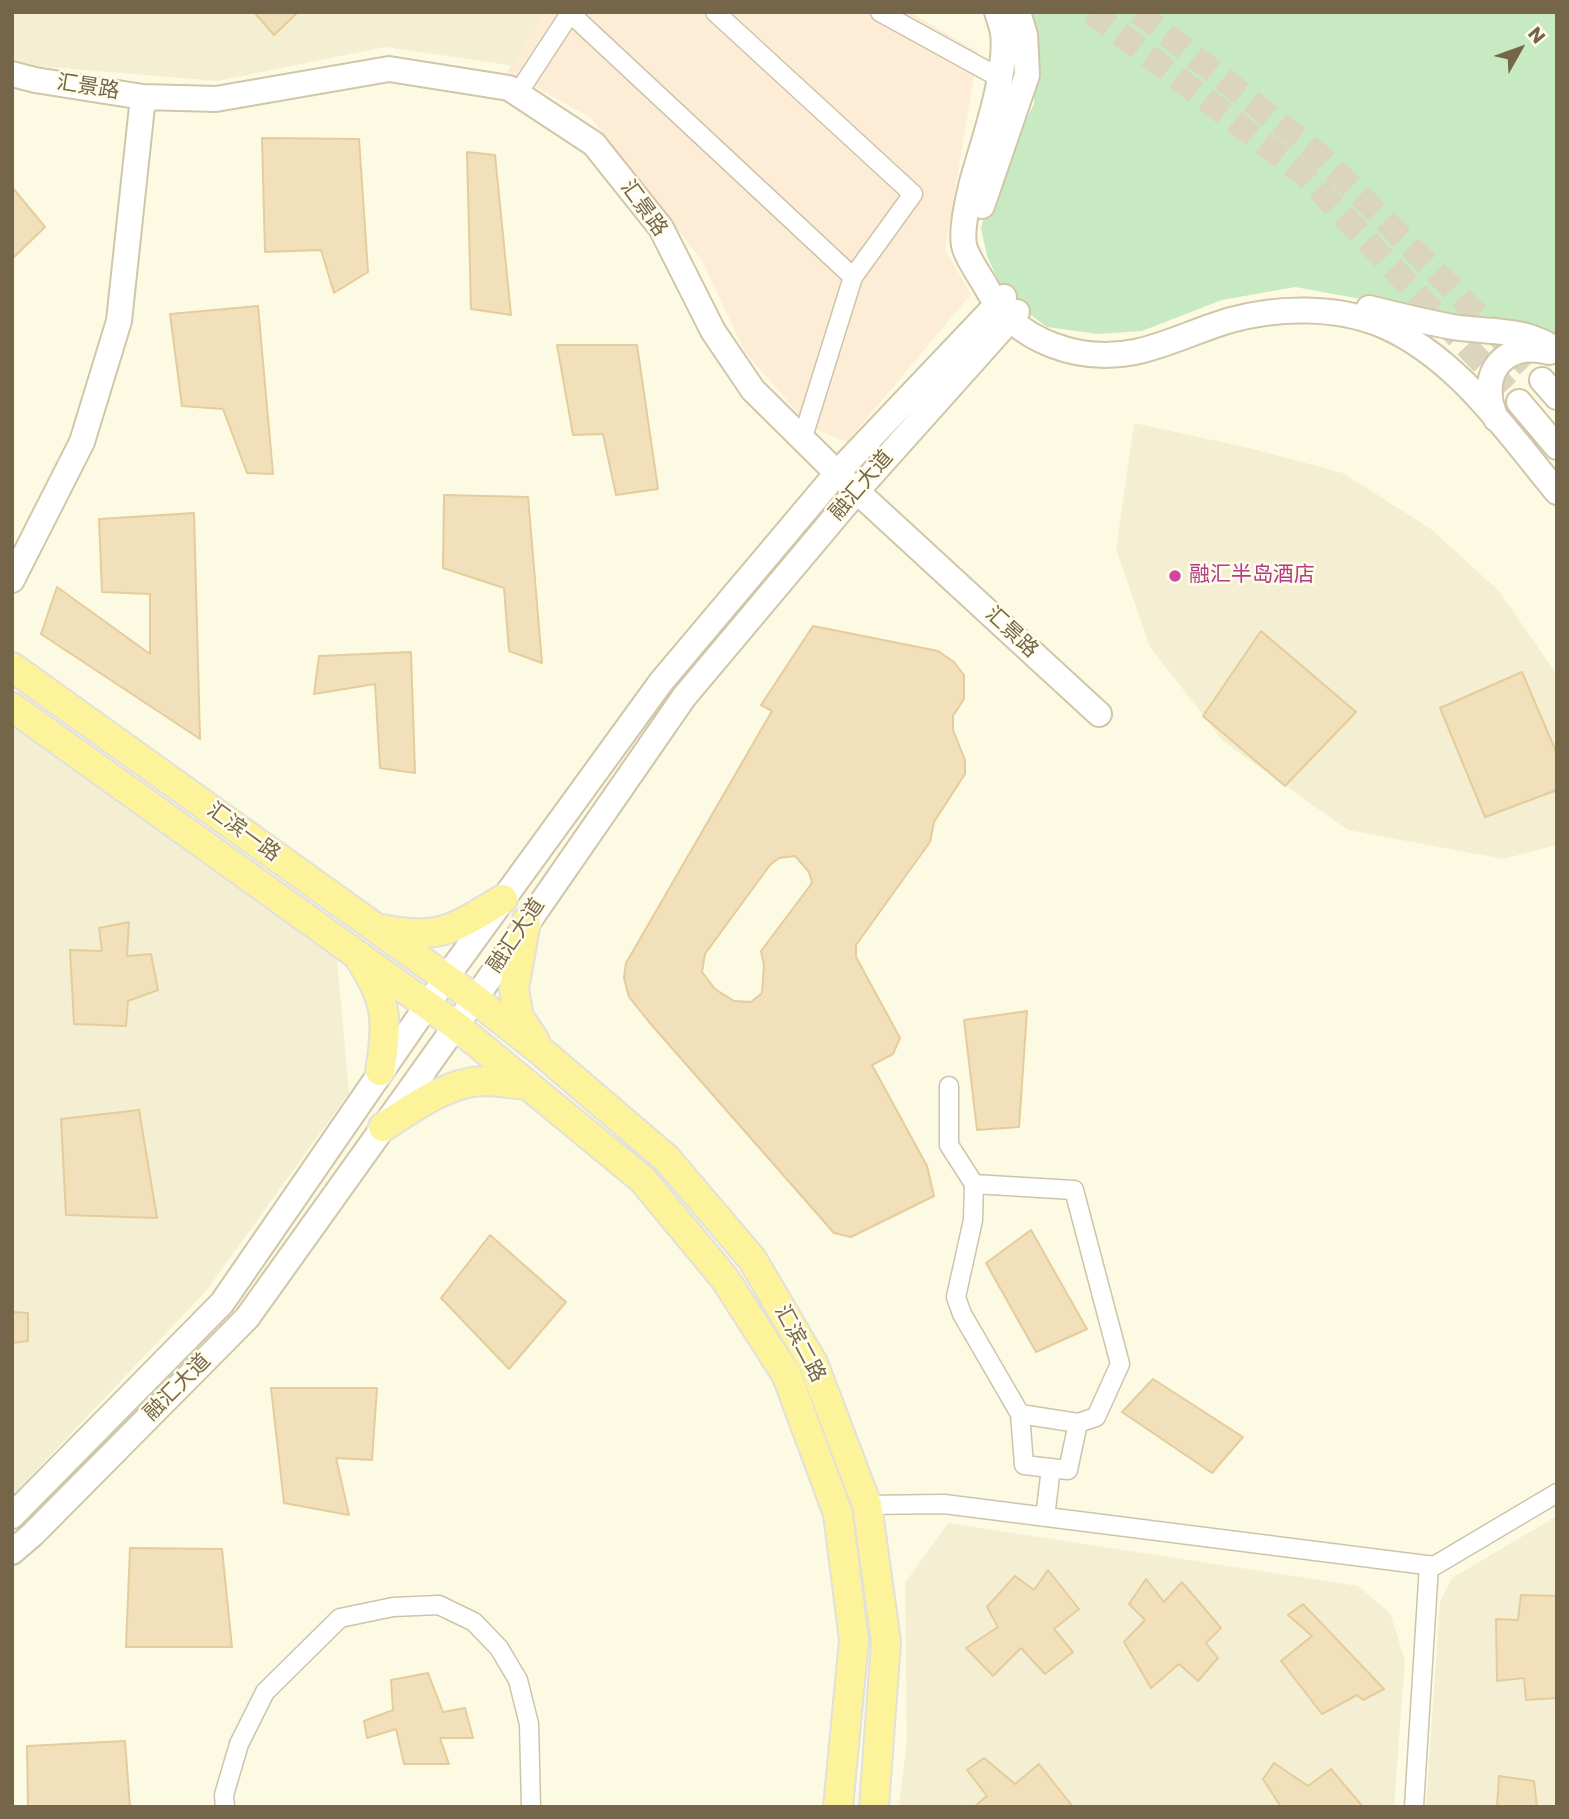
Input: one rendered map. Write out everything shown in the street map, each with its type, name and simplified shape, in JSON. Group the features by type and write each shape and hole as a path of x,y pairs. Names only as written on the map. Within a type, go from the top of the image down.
{"main road":[{"path":"997,12 1003,33 1000,78 967,204 964,246 1007,308 1041,341 1070,352 1105,355 1136,352 1232,320 1276,311 1342,314 1381,324 1416,343 1457,376 1557,492"},
{"path":"1018,12 1025,35 1027,75 987,192 974,240 989,276 1007,308 1046,333 1071,342 1102,345 1138,341 1232,308 1275,300 1310,298 1344,302 1456,327 1530,336 1546,342 1557,353"},
{"name":"汇景路","path":"12,74 144,97 216,99 389,69 509,88 518,93 594,144 660,228 713,331 753,390 837,474 1099,714"},
{"path":"12,580 82,442 119,321 144,97"},
{"name":"融汇大道","path":"12,1516 222,1303 427,1004 661,682 837,474 1007,308"},
{"name":"融汇大道","path":"12,1552 247,1318 475,999 684,696 1007,308"},
{"path":"1496,419 1490,398 1490,383 1500,362 1519,349 1557,353"},
{"path":"1519,402 1557,447"},
{"name":"汇滨一路","path":"12,667 475,999"},
{"name":"汇滨一路","path":"12,707 455,1026"},
{"path":"377,928 413,935 441,933 503,899"},
{"path":"526,922 514,989 519,1017 542,1052"},
{"path":"355,953 376,983 384,1008 386,1037 380,1072"},
{"name":"汇滨二路","path":"475,999 667,1158 752,1259 813,1363 867,1505 886,1642 874,1807"},
{"name":"汇滨二路","path":"455,1026 643,1180 725,1279 787,1376 838,1514 854,1640 838,1807"},
{"path":"383,1127 419,1104 452,1088 482,1081 527,1085"}],"street":[{"path":"715,12 913,194 853,277 802,440"},
{"path":"880,12 1000,78"},
{"path":"518,93 570,13 853,277"},
{"path":"949,1086 948,1145 974,1184 973,1220 956,1297 962,1314 1020,1414 1024,1465 1068,1470 1077,1423"},
{"path":"974,1184 1074,1190 1120,1364 1096,1418 1077,1423 1020,1414"},
{"path":"1045,1517 1051,1468"},
{"path":"867,1505 944,1504 1434,1566 1557,1493"},
{"path":"1414,1807 1429,1565"},
{"path":"225,1807 224,1795 239,1744 265,1692 340,1618 393,1607 439,1605 474,1622 499,1648 518,1680 529,1724 531,1807"}],"shaded area":[{"path":"12,12 545,12 523,67 385,47 217,81 36,66 12,59"},
{"path":"544,12 910,12 978,52 945,250 971,294 847,442 811,428 745,352 702,261 590,117 507,72"},
{"path":"1134,423 1249,448 1343,473 1431,529 1499,591 1557,675 1557,845 1503,859 1348,830 1224,742 1150,647 1116,549"},
{"path":"12,727 337,960 349,1093 206,1291 12,1496"},
{"path":"1557,1516 1557,1807 1426,1807 1440,1602 1452,1578"},
{"path":"948,1523 1358,1586 1390,1613 1405,1660 1394,1807 899,1807 907,1739 905,1583"}],"green space":[{"path":"1028,12 1557,12 1557,350 1361,299 1295,287 1222,300 1142,331 1098,334 1047,327 1024,310 998,280 987,256 981,228 993,184 1034,104 1034,66"}],"building":[{"path":"254,12 298,12 274,35"},
{"path":"262,138 359,139 368,272 334,293 321,250 265,252"},
{"path":"467,152 495,155 511,315 471,309"},
{"path":"12,187 45,227 12,259"},
{"path":"258,306 273,474 247,473 223,409 182,406 170,314"},
{"path":"557,345 637,345 658,489 616,495 603,434 573,435"},
{"path":"444,495 528,497 542,663 509,651 504,588 443,568"},
{"path":"194,513 200,739 41,634 57,587 150,654 150,594 102,592 99,519"},
{"path":"813,626 938,651 954,662 964,675 964,699 953,716 953,730 965,760 965,774 934,822 930,842 856,945 856,957 900,1038 893,1054 872,1065 927,1166 934,1196 851,1237 834,1233 649,1022 629,997 624,978 626,963 772,711 761,705","holes":["795,856 809,872 812,883 761,951 764,965 762,993 751,1002 734,1001 715,989 702,972 705,954 770,865 779,858"]},
{"path":"1261,631 1356,712 1285,786 1203,716"},
{"path":"411,652 415,773 380,768 375,684 314,694 319,656"},
{"path":"1522,672 1557,754 1557,790 1485,817 1440,708"},
{"path":"129,922 127,956 151,954 158,990 128,1001 126,1026 74,1024 70,950 102,951 99,928"},
{"path":"1027,1011 1019,1127 977,1130 964,1020"},
{"path":"139,1110 157,1218 66,1215 61,1119"},
{"path":"1031,1230 1087,1329 1036,1352 986,1263"},
{"path":"490,1235 566,1302 509,1369 441,1298"},
{"path":"12,1312 28,1313 28,1341 12,1343"},
{"path":"1153,1379 1243,1437 1212,1473 1122,1412"},
{"path":"271,1388 377,1388 372,1460 336,1458 349,1515 284,1503"},
{"path":"130,1548 222,1549 232,1647 126,1647"},
{"path":"1048,1570 1079,1609 1054,1629 1073,1652 1045,1674 1021,1648 993,1676 966,1648 998,1627 987,1607 1015,1576 1034,1590"},
{"path":"1146,1579 1164,1602 1182,1582 1221,1628 1206,1643 1218,1658 1198,1681 1179,1664 1151,1688 1124,1642 1145,1620 1129,1604"},
{"path":"1521,1595 1556,1596 1557,1698 1526,1700 1524,1678 1497,1681 1496,1619 1518,1620"},
{"path":"1303,1604 1384,1689 1363,1700 1357,1695 1322,1714 1281,1661 1312,1636 1288,1615"},
{"path":"428,1673 443,1712 465,1708 473,1738 440,1738 449,1764 404,1764 396,1729 367,1738 364,1721 393,1710 391,1680"},
{"path":"125,1741 130,1807 28,1807 27,1746"},
{"path":"984,1758 1015,1784 1039,1764 1073,1807 974,1807 987,1796 967,1770"},
{"path":"1274,1763 1308,1786 1331,1769 1363,1807 1281,1807 1263,1779"},
{"path":"1499,1776 1534,1781 1537,1807 1497,1807"}],"tunnel":[{"path":"1091,12 1306,176 1519,402"},
{"path":"1138,12 1323,158 1542,380"}],"place":[{"name":"融汇半岛酒店","path":"1175,576"}]}
